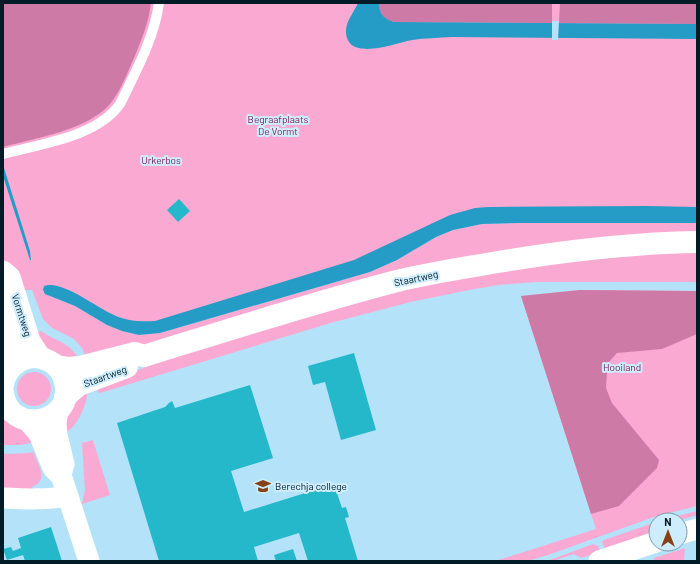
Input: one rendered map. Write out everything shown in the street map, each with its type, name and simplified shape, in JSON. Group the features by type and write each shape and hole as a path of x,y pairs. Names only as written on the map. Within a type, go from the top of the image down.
{"main road":[{"name":"Staartweg","path":"5,379 16,363 25,358 75,368 135,353 144,356 328,300 418,277 558,253 625,246 697,242"},
{"name":"Staartweg","path":"11,408 33,421 44,419 54,414 62,403 80,385 138,364 144,356"},
{"path":"49,362 63,375 65,380 66,391 62,403"}],"street":[{"name":"Vormtweg","path":"3,272 10,277 30,341 49,362"},
{"name":"Vormtweg","path":"3,295 14,344 14,355 5,379"},
{"path":"62,403 56,422 63,470 68,496 89,561"},
{"path":"11,408 39,434 53,468 63,470"},
{"path":"3,498 32,500 68,496"},
{"path":"599,561 647,550"}],"lane":[{"path":"3,154 54,141 80,132 97,124 114,111 120,104 145,53 154,29 159,3"}],"green space":[{"name":"Begraafplaats De Vormt","path":"3,3 697,3 697,214 462,216 395,252 158,325 128,326 99,311 45,294 75,306 107,325 122,331 140,335 160,333 370,272 397,260 436,237 453,230 482,224 697,223 697,235 650,237 178,338 87,360 82,348 74,339 52,328 43,319 32,290 3,290"},
{"path":"697,250 697,282 536,282 499,285 469,290 411,302 334,322 100,393 95,386 192,350 385,293 514,267"},
{"name":"Hooiland","path":"580,290 697,291 697,506 674,512 648,512 648,519 528,561 495,561 596,529 521,296"},
{"path":"41,331 68,346 79,361 52,354 34,334"},
{"path":"31,372 37,372 41,373 48,379 51,389 50,396 44,403 37,406 31,406 27,405 20,399 17,392 17,386 18,382 24,375"},
{"path":"87,393 86,402 81,415 74,425 67,431 68,432 63,434 65,418 77,397"},
{"path":"3,419 22,428 36,442 21,445 3,445"},
{"path":"93,440 110,495 82,504 85,491 82,443"},
{"path":"33,452 40,467 42,476 37,484 32,487 32,492 3,490 3,454"},
{"path":"697,511 697,515 688,518 688,513"},
{"path":"648,525 648,537 605,550 602,541"},
{"path":"593,544 598,546 600,552 581,558 574,554 553,561 547,561"},
{"path":"673,552 685,552 684,561 654,561 654,558"}],"shaded area":[{"path":"3,3 151,3 147,24 137,52 120,88 110,104 100,113 75,127 3,147"},
{"path":"379,3 552,3 552,23 394,22 383,16"},
{"path":"560,3 697,3 697,24 559,23"},
{"name":"Hooiland","path":"580,290 697,291 697,334 662,349 617,353 609,362 606,388 612,403 659,460 657,468 619,506 591,514 521,296"}],"water":[{"path":"358,3 379,3 383,16 394,22 697,24 697,39 452,37 417,39 384,47 363,49 354,46 348,41 346,31 349,20"},
{"path":"3,168 30,251 31,260 3,176"},
{"path":"646,206 697,207 697,223 482,224 453,230 436,237 397,260 370,272 160,333 139,335 122,331 107,325 75,306 45,294 43,290 44,286 60,286 122,318 155,321 354,260 450,215 475,208"}],"pier":[{"path":"552,21 559,21 558,40 552,40"}],"building":[{"path":"179,199 190,211 178,222 167,210"},
{"path":"354,353 376,430 341,440 325,382 313,385 308,366"},
{"path":"250,385 273,458 231,471 244,512 334,484 342,508 346,507 349,517 345,518 358,561 308,561 299,533 254,547 258,561 159,561 117,423 165,407 172,401 175,408"},
{"path":"51,527 62,561 25,561 23,555 7,560 3,549 11,547 13,551 21,548 18,538"},
{"path":"293,549 297,561 276,561 274,555"}],"place":[{"name":"Berechja college","path":"263,486"}],"park label":[{"name":"Urkerbos","path":"161,160"}]}
